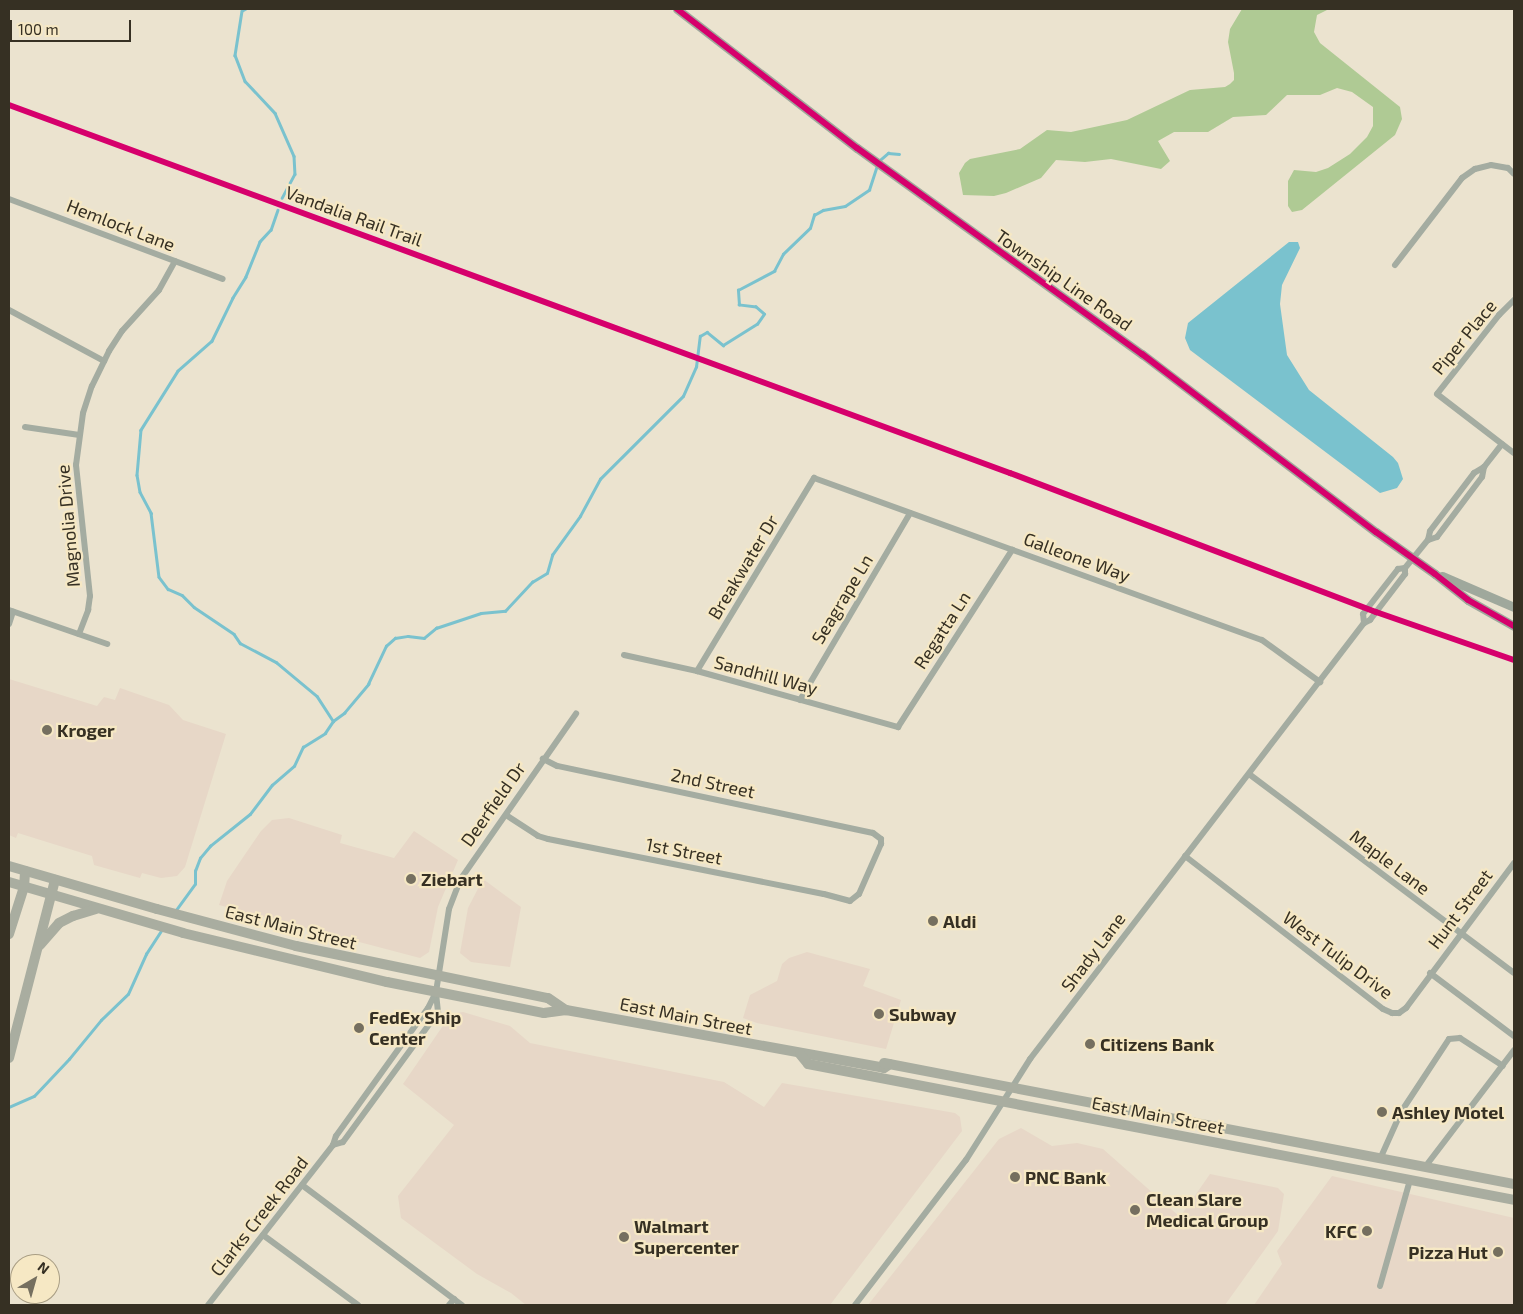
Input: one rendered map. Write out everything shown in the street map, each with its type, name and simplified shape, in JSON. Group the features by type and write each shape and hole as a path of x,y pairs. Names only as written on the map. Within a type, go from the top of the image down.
{"main road":[{"name":"East Main Street","path":"9,866 192,919 544,1013 566,1010 800,1054 884,1068 890,1064 1514,1184"},
{"path":"9,934 11,913 24,887 25,872"},
{"path":"9,1058 55,880"},
{"name":"East Main Street","path":"9,882 149,924 343,972 548,998 566,1010"},
{"path":"38,948 59,923 72,916 96,909"},
{"name":"East Main Street","path":"800,1054 808,1064 1514,1200"}],"street":[{"name":"Township Line Road","path":"677,9 857,148 1142,354 1435,574"},
{"path":"1395,265 1462,178 1475,169 1491,166 1508,168 1514,174"},
{"name":"Hemlock Lane","path":"9,199 223,279"},
{"name":"Magnolia Drive","path":"80,634 88,610 90,596 76,465 79,435 88,397 104,361 122,331 159,290 175,261"},
{"name":"Piper Place","path":"1502,444 1437,394 1499,315 1514,300"},
{"path":"9,310 104,361"},
{"path":"26,427 79,435"},
{"path":"1412,558 1428,540 1430,531 1474,473 1484,467 1502,444 1514,453"},
{"name":"Galleone Way","path":"814,478 1262,640 1320,682"},
{"name":"Breakwater Dr","path":"697,671 814,478"},
{"name":"Seagrape Ln","path":"800,700 910,513"},
{"name":"Regatta Ln","path":"898,726 1012,550"},
{"name":"Shady Lane","path":"855,1305 966,1160 1030,1059 1364,623 1370,620 1405,574 1405,568 1412,558"},
{"path":"1435,574 1514,607"},
{"path":"1435,574 1476,606 1514,626"},
{"path":"9,624 11,611 107,644"},
{"name":"Sandhill Way","path":"624,655 697,671 898,726"},
{"name":"Deerfield Dr","path":"438,984 449,909 456,888 472,859 506,815 543,758 576,714"},
{"name":"2nd Street","path":"543,758 556,766 783,812 878,835 881,839 881,844 859,894"},
{"name":"Maple Lane","path":"1249,774 1514,973"},
{"name":"1st Street","path":"506,815 538,836 548,839 824,894 843,900 850,901 859,894"},
{"name":"West Tulip Drive","path":"1185,856 1389,1012 1399,1012 1406,1008 1430,973"},
{"name":"Hunt Street","path":"1430,973 1514,863"},
{"path":"1430,973 1514,1036"},
{"name":"Clarks Creek Road","path":"208,1305 333,1145 336,1136 428,1008 438,984"},
{"name":"Clarks Creek Road","path":"333,1145 343,1142 438,1012 438,984"},
{"path":"1380,1159 1401,1112 1449,1039 1460,1038 1503,1066"},
{"path":"1425,1167 1514,1050"},
{"path":"1380,1286 1410,1180"},
{"path":"302,1185 462,1305"},
{"path":"263,1235 358,1305"},
{"path":"449,1305 454,1299"}],"shaded area":[{"path":"9,679 97,706 104,697 115,700 120,688 169,705 183,720 226,734 185,867 177,876 161,878 142,873 140,878 94,865 92,856 18,833 16,838 9,835"},
{"path":"289,818 342,835 340,843 394,858 414,831 458,860 438,907 429,952 420,958 219,905 227,881 261,831 272,820"},
{"path":"483,879 521,907 510,967 471,962 460,953 468,908"},
{"path":"807,952 870,969 863,986 901,1000 886,1049 757,1023 743,1018 750,995 777,981 782,964 789,958"},
{"path":"463,1012 510,1026 530,1043 724,1082 764,1107 782,1083 955,1113 960,1117 962,1131 830,1305 526,1305 511,1293 477,1274 401,1218 398,1196 454,1125 403,1084 451,1014"},
{"path":"1021,1128 1052,1146 1077,1143 1103,1149 1180,1217 1210,1174 1278,1188 1284,1194 1278,1231 1225,1305 868,1305 999,1139"},
{"path":"1332,1176 1514,1218 1514,1305 1254,1305 1282,1264 1277,1251"}],"green space":[{"path":"1242,9 1329,9 1317,15 1314,32 1320,43 1400,107 1402,119 1395,135 1302,210 1292,212 1288,206 1288,181 1294,170 1316,172 1328,168 1350,154 1367,137 1373,126 1373,107 1352,92 1337,88 1320,95 1287,95 1266,115 1233,117 1208,132 1174,132 1158,141 1170,161 1161,169 1111,159 1085,162 1056,160 1041,178 1006,193 994,196 963,195 959,173 970,159 1020,149 1047,130 1071,132 1127,120 1190,90 1225,87 1230,84 1234,80 1234,73 1228,42 1230,29"}],"water":[{"path":"1289,242 1298,242 1300,248 1282,285 1280,304 1287,355 1309,390 1398,463 1403,479 1397,488 1380,493 1190,350 1185,338 1188,323"}],"waterway":[{"path":"246,9 242,11 235,55 245,81 275,113 294,156 295,174 282,198"},
{"path":"880,160 888,153 899,154"},
{"path":"176,910 195,884 195,871 200,858 210,846 250,814 272,785 294,766 303,747 325,733 333,721 344,713 368,684 386,646 395,638 408,636 424,638 436,628 481,613 505,611 532,582 547,573 552,555 580,516 600,479 683,396 696,367 700,336 707,332 723,345 757,324 764,314 756,307 739,305 738,290 774,271 783,254 810,228 814,215 823,210 845,206 869,190 877,165"},
{"path":"278,210 271,230 260,242 246,277 233,298 212,341 178,371 141,430 137,475 140,492 151,513 159,577 168,589 182,595 194,607 234,634 240,643 276,662 317,696 333,721"},
{"path":"9,1107 34,1096 69,1059 101,1020 128,994 146,954 162,929"}],"cycle path":[{"path":"677,9 857,148 1142,354 1468,600 1514,626"},
{"name":"Vandalia Rail Trail","path":"9,105 1010,473 1376,612 1514,660"}],"place":[{"name":"Kroger","path":"47,730"},
{"name":"Ziebart","path":"411,879"},
{"name":"Aldi","path":"933,921"},
{"name":"Subway","path":"879,1014"},
{"name":"FedEx Ship Center","path":"359,1028"},
{"name":"Citizens Bank","path":"1090,1044"},
{"name":"Ashley Motel","path":"1382,1112"},
{"name":"PNC Bank","path":"1015,1177"},
{"name":"Clean Slare Medical Group","path":"1135,1210"},
{"name":"KFC","path":"1367,1231"},
{"name":"Walmart Supercenter","path":"624,1237"},
{"name":"Pizza Hut","path":"1498,1252"}]}
